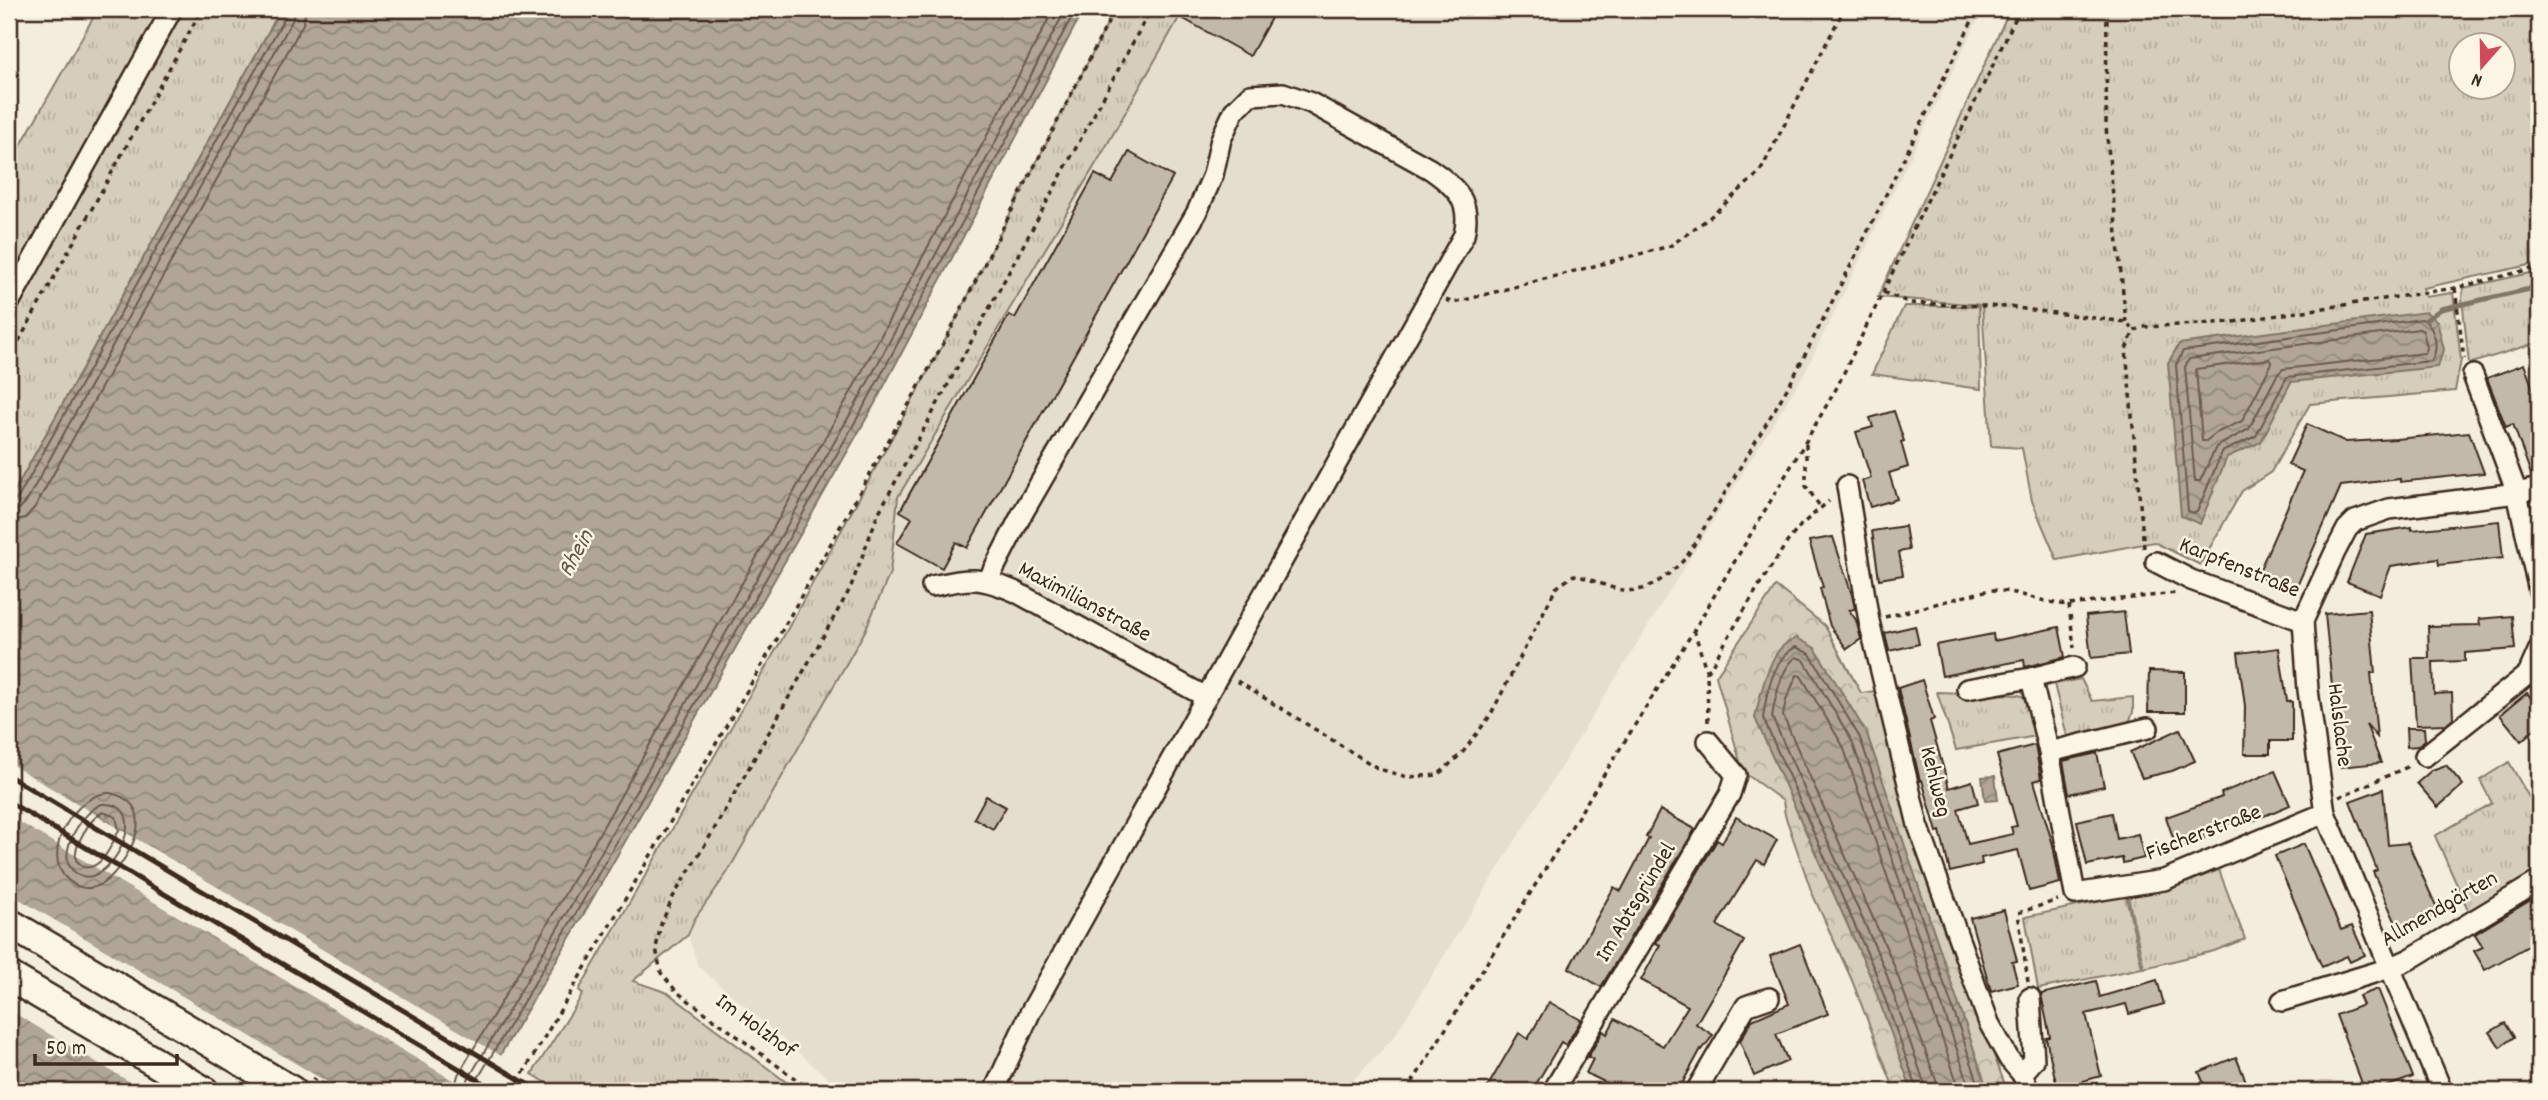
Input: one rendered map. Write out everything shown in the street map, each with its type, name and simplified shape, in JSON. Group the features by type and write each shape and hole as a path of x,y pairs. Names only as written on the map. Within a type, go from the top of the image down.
{"highway":[{"path":"9,923 292,1091"},
{"path":"9,976 204,1091"}],"street":[{"path":"9,303 173,9"},
{"path":"988,580 1021,516 1197,212 1213,175 1225,129 1234,111 1250,95 1283,93 1311,103 1449,181 1466,206 1464,235 1030,1013 994,1091"},
{"path":"2473,375 2517,493 2539,591"},
{"name":"Kehlweg","path":"1847,485 1869,621 1918,825 1989,1023 2025,1082"},
{"name":"Halslache","path":"2442,1091 2324,807 2310,704 2303,621 2335,552 2347,529 2355,521 2389,509 2539,488"},
{"name":"Karpfenstraße","path":"2156,562 2192,580 2303,621"},
{"name":"Maximilianstraße","path":"932,586 964,580 988,580 1206,697"},
{"path":"2425,756 2528,674 2539,649"},
{"path":"1967,689 2076,667"},
{"path":"2031,678 2049,752 2075,894"},
{"path":"2049,752 2148,728"},
{"name":"Im Abtsgründel","path":"1553,1091 1730,794 1736,775 1708,741"},
{"name":"Fischerstraße","path":"2075,894 2164,880 2324,807"},
{"name":"Allmendgärten","path":"2282,1001 2390,968 2410,959 2539,881"},
{"path":"1696,1091 1746,1006 1769,998"},
{"name":"Kehlweg","path":"2025,1082 2034,1060 2030,998"}],"path":[{"path":"9,359 202,9"},
{"path":"513,1091 776,640 949,333 1115,9"},
{"name":"Im Holzhof","path":"812,1091 677,992 661,973 656,948 661,923 673,897 719,822 850,589 878,514 1152,9"},
{"path":"1432,293 1453,303 1670,246 1709,218 1760,172 1844,9"},
{"path":"1221,671 1379,769 1407,777 1438,775 1463,752 1490,716 1556,588 1574,575 1623,590 1641,589 1662,581 1686,558 1791,382 1978,9"},
{"path":"1407,1091 1694,630 1836,389 2020,9"},
{"path":"2107,9 2106,127 2126,322 2134,331"},
{"path":"2156,562 2144,548 2126,349 2134,331 2143,327 2234,322 2455,288 2539,267"},
{"path":"2455,288 2464,360 2473,375"},
{"path":"1884,292 1910,303 2008,307 2126,322"},
{"path":"1806,441 1806,485 1821,508"},
{"path":"1707,673 1788,541 1801,525 1847,485"},
{"path":"1869,621 1989,590 2003,590 2052,604 2069,605 2187,591 2192,580"},
{"path":"2069,605 2076,667"},
{"path":"1694,630 1707,673 1708,741"},
{"path":"2324,807 2412,766 2425,756"},
{"path":"2030,998 2018,913 2075,894"}],"shaded area":[{"path":"1184,9 1983,9 1805,372 1394,1037 1343,1091 843,1091 698,966 688,935 890,573 898,497 1104,150"}],"green space":[{"path":"98,9 165,9 9,292 9,166"},
{"path":"181,9 281,9 9,501 9,321"},
{"path":"1115,9 1184,9 1104,150 898,497 890,573 865,631 727,873 694,920 688,935 633,981 668,993 798,1091 560,1091 532,1074 583,994 579,990 781,641 949,333"},
{"path":"2010,9 2539,9 2539,263 2423,288 2425,297 2453,293 2461,360 2455,391 2310,404 2271,472 2242,491 2200,565 2154,542 2057,560 2032,501 2022,448 1991,446 1982,305 1878,297"},
{"path":"2539,271 2539,346 2532,344 2469,364 2463,288"},
{"path":"1904,306 1979,306 1981,389 1872,374"},
{"path":"1776,586 1825,626 1861,693 1875,691 1912,836 2007,1090 2010,1091 1895,1091 1851,978 1812,893 1785,815 1783,801 1743,772 1716,676"},
{"path":"2081,679 2092,701 2133,697 2133,712 2127,727 2068,740 2054,684"},
{"path":"1937,692 2024,697 2037,736 1956,750"},
{"path":"2509,762 2539,815 2539,869 2470,914 2435,836 2492,803 2480,780"},
{"path":"2219,870 2245,939 2214,951 2144,968 2128,897 2175,887"},
{"path":"2126,896 2142,968 2038,989 2025,917"}],"water":[{"name":"Rhein","path":"281,9 1084,9 874,405 582,917 479,1091 9,1091 9,990 35,956 28,948 9,975 9,501","holes":["108,820 113,827 89,861 83,851 102,821"]},
{"path":"2426,312 2437,321 2444,350 2437,367 2291,382 2261,442 2227,457 2200,524 2181,516 2168,363 2179,344"},
{"path":"1797,638 1815,648 1867,734 1988,1091 1912,1091 1869,973 1755,718 1773,660 1784,645"},
{"path":"1995,776 1998,800 1985,801 1982,777"}],"pier":[{"path":"9,763 503,1057 483,1091 471,1091 9,816"},
{"path":"9,893 342,1091 145,1091 9,1010 9,986 15,985 32,956 27,953 9,979"}],"building":[{"path":"1166,9 1276,9 1250,56"},
{"path":"1129,152 1173,177 967,548 956,542 942,568 897,543 912,518 900,511 1009,315 1015,318 1095,174 1112,183"},
{"path":"2524,364 2539,405 2539,476 2532,477 2513,424 2506,427 2487,378"},
{"path":"1894,411 1904,441 1901,442 1908,467 1889,473 1897,499 1870,507 1862,481 1871,478 1856,432 1873,427 1870,418"},
{"path":"2307,424 2346,442 2469,432 2484,473 2341,486 2294,593 2257,576 2303,471 2288,465"},
{"path":"2499,521 2503,558 2439,565 2438,559 2391,566 2380,595 2347,582 2366,534 2412,527 2412,530"},
{"path":"1905,526 1909,550 1899,552 1903,575 1879,579 1872,531"},
{"path":"1833,537 1852,595 1855,609 1849,610 1856,620 1861,639 1847,649 1830,626 1820,588 1823,587 1809,541"},
{"path":"2369,610 2377,737 2366,724 2381,763 2340,767 2325,614"},
{"path":"2124,612 2129,654 2091,658 2086,616"},
{"path":"2512,616 2515,649 2465,653 2465,661 2433,662 2434,694 2452,693 2453,718 2446,724 2416,725 2412,658 2429,658 2428,626 2480,625 2479,619"},
{"path":"1915,626 1919,644 1889,651 1885,633"},
{"path":"2059,627 2065,657 2025,667 2024,660 1942,676 1936,645 1993,634 1994,641"},
{"path":"2279,648 2287,701 2292,702 2292,741 2270,741 2270,754 2244,754 2245,706 2238,653"},
{"path":"2149,671 2185,672 2185,712 2148,712"},
{"path":"1922,680 1934,719 1930,721 1949,788 1972,781 1978,803 1958,809 1968,844 2013,834 2011,827 2017,826 1997,755 2035,745 2041,779 2034,781 2053,845 2060,883 2029,891 2018,850 1981,858 1982,864 1950,872 1940,831 1937,832 1922,780 1920,781 1898,688"},
{"path":"2527,693 2539,707 2539,725 2521,741 2500,715"},
{"path":"2406,728 2424,728 2425,740 2418,746 2407,747"},
{"path":"2180,729 2195,761 2172,771 2142,778 2130,752"},
{"path":"2097,753 2104,786 2069,794 2063,761"},
{"path":"2446,765 2463,785 2438,807 2417,783 2432,770"},
{"path":"2275,771 2290,805 2236,828 2233,822 2202,833 2204,839 2177,849 2166,817 2222,797 2221,793"},
{"path":"2383,789 2388,845 2408,843 2439,913 2399,930 2373,872 2377,870 2350,801"},
{"path":"986,796 1006,807 993,829 974,818"},
{"path":"1660,810 1695,829 1601,987 1569,968 1614,887 1621,891 1649,838 1646,837"},
{"path":"2112,813 2117,839 2138,834 2144,858 2123,863 2122,858 2087,865 2077,821"},
{"path":"1736,817 1777,840 1764,864 1757,860 1717,925 1744,941 1696,1024 1713,1035 1701,1049 1678,1091 1623,1091 1586,1073 1593,1059 1588,1057 1603,1031 1607,1034 1615,1019 1663,1046 1688,1006 1641,980 1660,945 1656,943 1717,840 1722,843"},
{"path":"2304,844 2341,930 2352,926 2365,955 2350,962 2347,956 2322,967 2275,856"},
{"path":"2539,895 2539,940 2485,970 2474,951 2483,947 2475,934"},
{"path":"2004,910 2017,961 2012,962 2018,984 1991,991 1970,918"},
{"path":"1800,944 1828,1014 1776,1034 1788,1061 1754,1076 1740,1041 1752,1020 1789,1004 1770,956"},
{"path":"2157,980 2164,1004 2129,1014 2126,1004 2086,1014 2101,1076 2083,1081 2086,1091 2058,1091 2046,1038 2050,1037 2041,994 2096,981 2100,997"},
{"path":"2378,989 2413,1077 2374,1091 2365,1091 2336,1015 2363,1005 2359,996"},
{"path":"1549,1002 1581,1020 1566,1045 1561,1042 1532,1091 1485,1091 1519,1033 1528,1039"},
{"path":"2505,1023 2514,1037 2500,1047 2490,1032"},
{"path":"2236,1057 2250,1091 2207,1091 2199,1072"}],"waterway":[{"path":"2426,320 2441,309 2539,287"}],"railway":[{"path":"9,776 539,1091"},
{"path":"9,802 497,1091"}]}
